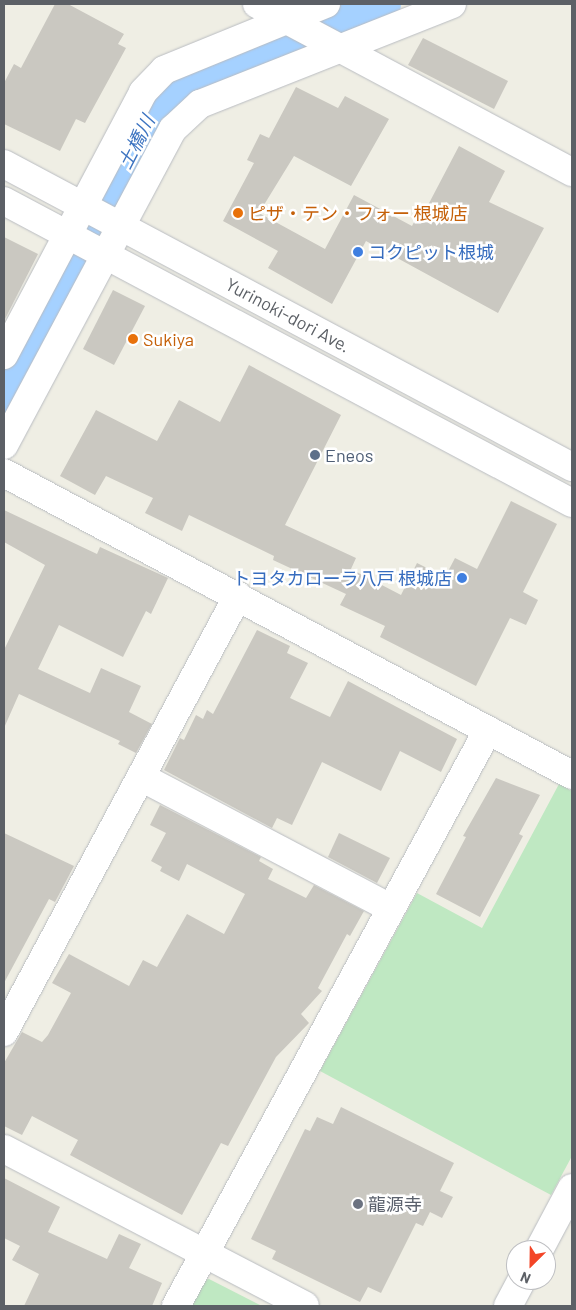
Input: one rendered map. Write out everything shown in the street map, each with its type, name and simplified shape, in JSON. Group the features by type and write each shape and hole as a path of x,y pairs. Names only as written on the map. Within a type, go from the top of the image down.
{"street":[{"path":"257,4 572,172"},
{"path":"4,355 143,92 164,70 326,4"},
{"path":"4,446 173,129 200,104 452,4"},
{"name":"Yurinoki-dori Ave.","path":"4,164 572,467"},
{"name":"Yurinoki-dori Ave.","path":"4,201 572,503"},
{"path":"4,473 572,775"},
{"path":"4,1032 238,596"},
{"path":"176,1306 488,730"},
{"path":"141,777 391,908"},
{"path":"4,1149 305,1306"},
{"path":"544,1240 572,1188"},
{"path":"508,1306 517,1290"}],"green space":[{"path":"559,784 572,791 572,1156 551,1195 320,1071 417,893 482,928"},
{"path":"209,1279 262,1306 189,1306 202,1281"}],"building":[{"path":"55,4 68,4 124,34 118,44 126,48 85,123 76,119 60,151 4,124 4,83 14,64 21,68"},
{"path":"423,38 508,81 494,109 408,65"},
{"path":"296,87 338,108 345,96 389,119 351,186 294,156 259,213 325,249 354,195 412,226 423,205 427,207 459,146 505,171 489,202 544,228 498,313 366,241 332,304 268,268 278,251 223,221 254,163 247,160 260,134 269,138"},
{"path":"4,237 38,254 4,321"},
{"path":"113,290 145,306 114,365 83,349"},
{"path":"249,365 341,415 285,525 356,558 351,569 401,595 417,563 445,577 455,558 477,569 511,501 557,524 523,592 538,600 526,625 510,618 476,686 380,637 385,626 340,605 346,594 273,560 274,556 189,515 182,531 145,513 153,498 106,476 95,495 60,476 96,410 157,441 179,400 220,422"},
{"path":"4,510 97,554 100,547 168,578 151,614 146,611 123,657 59,625 38,669 90,693 101,668 141,686 129,712 152,724 136,753 118,744 120,741 19,694 4,728 4,650 45,565 4,542"},
{"path":"257,630 290,646 287,653 308,663 290,698 330,717 348,681 457,739 441,772 400,751 381,791 322,762 292,825 277,818 272,828 164,770 180,738 184,740 196,715 203,719 207,710 213,714"},
{"path":"496,778 540,795 519,834 523,836 480,917 436,894 466,837 463,836"},
{"path":"160,805 261,857 259,861 273,869 268,879 306,898 314,885 364,911 350,936 347,934 318,988 322,991 301,1014 309,1023 276,1057 228,1146 221,1143 182,1215 70,1155 78,1140 32,1116 22,1135 4,1126 4,1063 22,1032 42,1042 48,1035 71,993 52,983 69,954 129,986 143,960 157,967 187,914 224,934 245,894 187,864 179,881 160,871 162,867 151,861 166,833 150,825"},
{"path":"4,833 74,866 55,902 49,899 4,983"},
{"path":"339,833 390,858 377,883 328,857"},
{"name":"龍源寺","path":"341,1107 454,1163 440,1191 453,1197 442,1218 430,1212 423,1226 416,1223 381,1293 368,1287 360,1302 272,1259 276,1251 251,1239 305,1129 310,1131 317,1117 333,1124"},
{"path":"4,1178 60,1207 48,1232 107,1259 119,1234 141,1244 129,1268 162,1283 152,1306 24,1306 39,1274 12,1260 20,1246 4,1238"}],"waterway":[{"name":"土橋川","path":"4,398 162,91 217,72 376,4"}],"place":[{"name":"ピザ・テン・フォー 根城店","path":"238,213"},
{"name":"コクピット根城","path":"358,252"},
{"name":"Sukiya","path":"133,339"},
{"name":"Eneos","path":"315,455"},
{"name":"トヨタカローラ八戸 根城店","path":"462,578"},
{"name":"龍源寺","path":"358,1204"}]}
